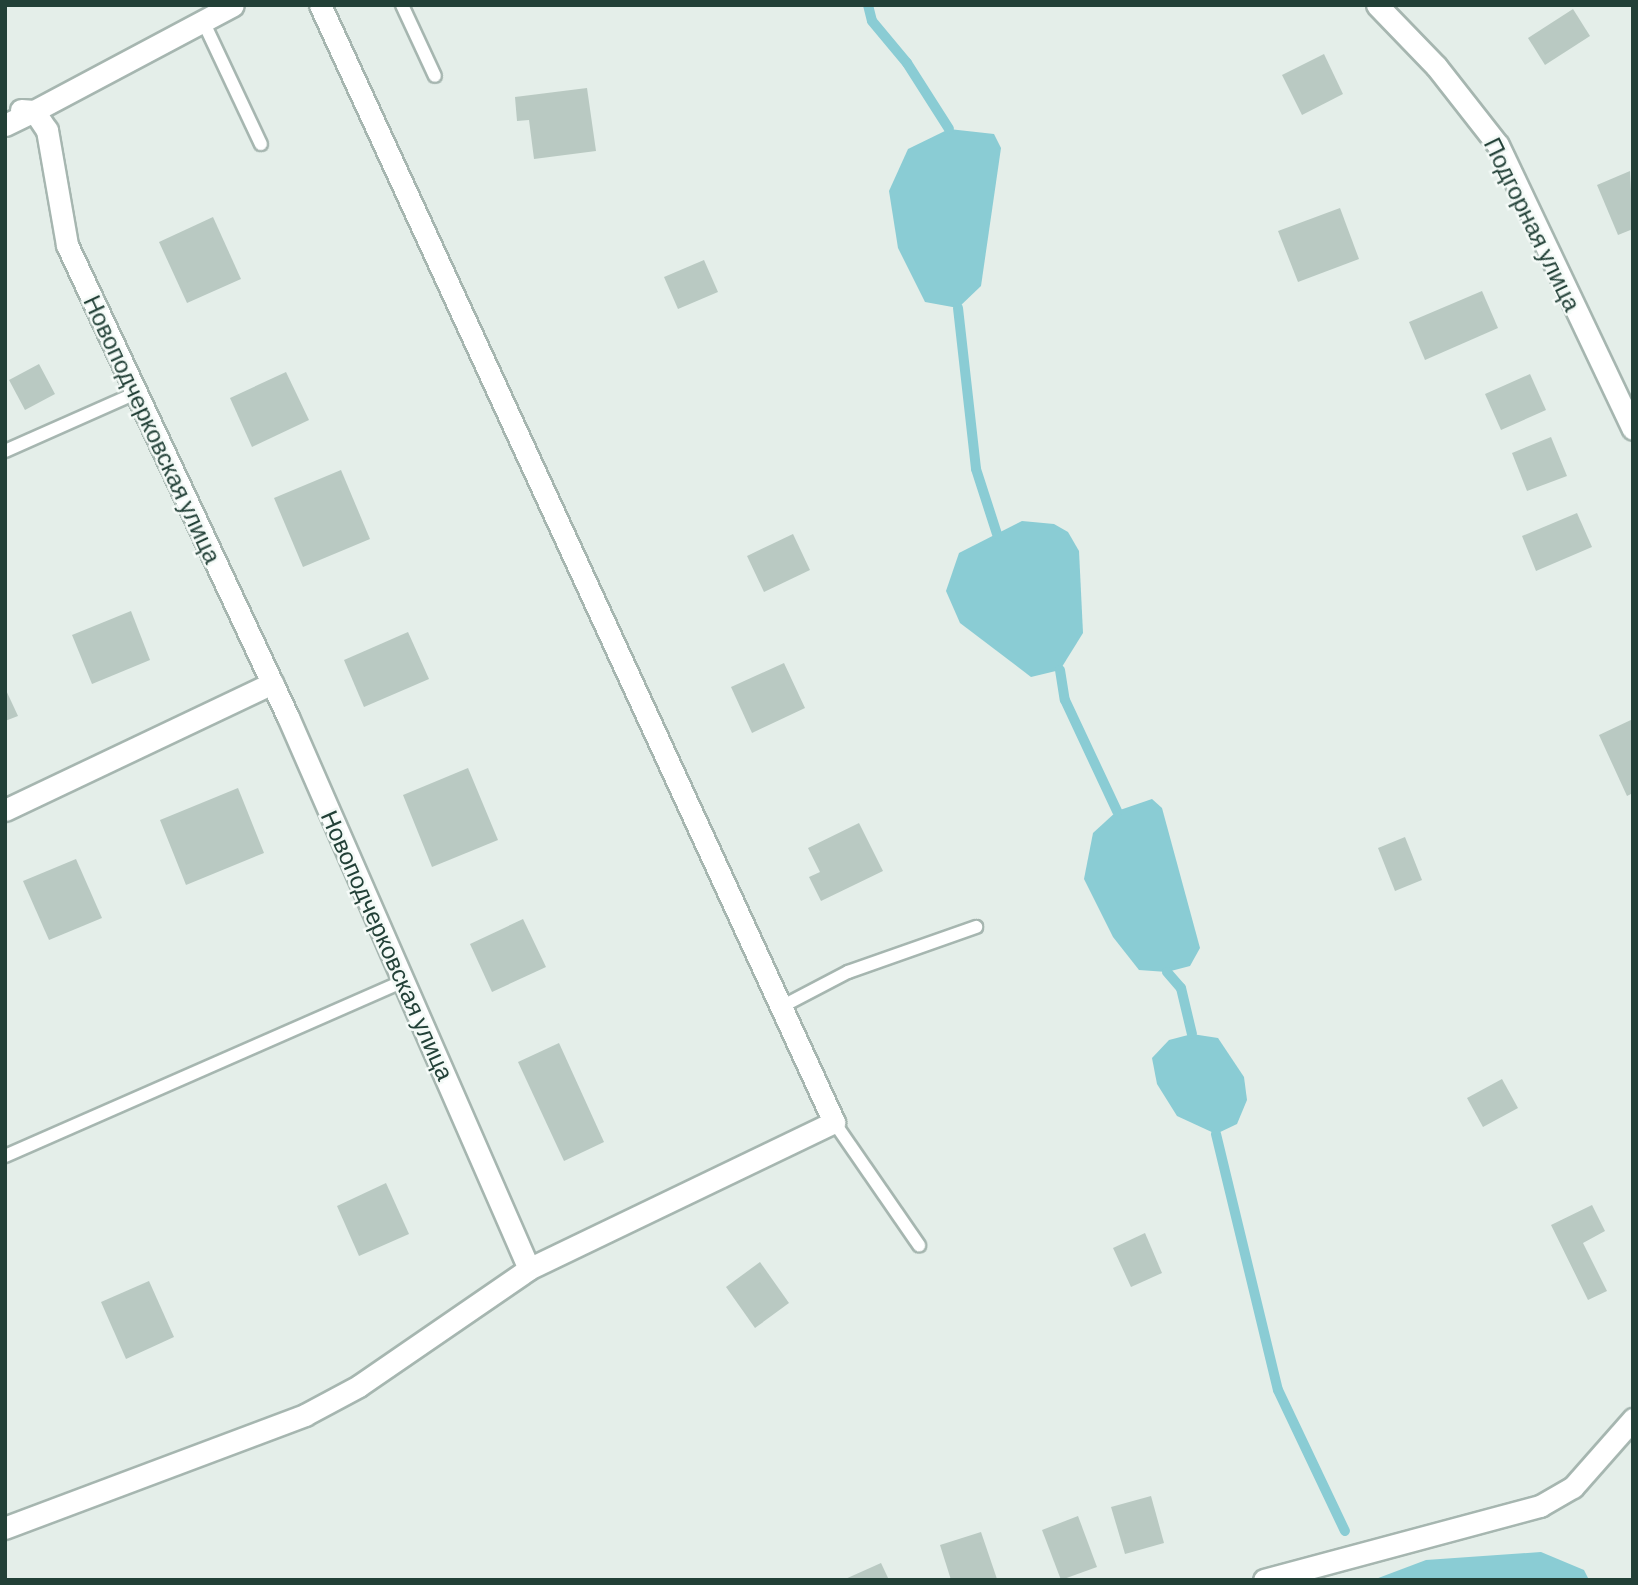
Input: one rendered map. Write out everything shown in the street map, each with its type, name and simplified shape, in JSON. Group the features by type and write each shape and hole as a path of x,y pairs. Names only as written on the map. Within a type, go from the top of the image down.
{"street":[{"path":"5,125 233,5"},
{"path":"5,1528 304,1415 359,1386 529,1269 834,1122 320,5"},
{"name":"Подгорная улица","path":"1377,5 1436,66 1498,145 1633,429"},
{"path":"5,109 34,111"},
{"name":"Новоподчерковская улица","path":"34,111 47,130 67,245 272,682 529,1269"},
{"path":"5,810 272,682"},
{"path":"1264,1580 1540,1506 1573,1487 1633,1419"}],"lane":[{"path":"402,5 435,76"},
{"path":"203,21 261,144"},
{"path":"5,452 136,393"},
{"path":"781,1007 848,972 976,927"},
{"path":"5,1156 403,981"},
{"path":"834,1122 919,1245"}],"water":[{"path":"949,129 994,134 1001,148 981,286 958,308 925,302 898,248 889,191 908,149"},
{"path":"1022,521 1054,524 1068,532 1079,551 1083,633 1060,670 1031,677 960,623 946,591 959,553"},
{"path":"1152,799 1162,808 1200,948 1190,966 1167,972 1139,970 1113,937 1084,879 1093,833 1117,811"},
{"path":"1192,1034 1218,1038 1244,1077 1247,1100 1237,1124 1216,1134 1177,1116 1157,1084 1152,1058 1169,1040"},
{"path":"1541,1552 1584,1570 1589,1580 1373,1580 1426,1560"}],"building":[{"path":"1573,9 1590,36 1545,65 1528,38"},
{"path":"1324,54 1343,94 1302,115 1282,75"},
{"path":"587,88 596,151 534,159 529,120 517,121 515,97"},
{"path":"1630,171 1633,229 1618,235 1597,185"},
{"path":"1340,208 1359,259 1298,282 1278,231"},
{"path":"213,217 241,279 187,303 159,242"},
{"path":"704,260 718,292 678,309 664,277"},
{"path":"1482,291 1498,328 1425,360 1409,322"},
{"path":"39,364 55,394 25,410 9,380"},
{"path":"286,372 309,420 252,447 230,398"},
{"path":"1530,374 1546,410 1501,430 1485,394"},
{"path":"1551,437 1567,476 1527,491 1512,453"},
{"path":"341,470 370,539 303,567 274,498"},
{"path":"1577,513 1592,547 1536,571 1522,536"},
{"path":"793,534 810,570 764,592 747,556"},
{"path":"131,611 150,660 92,684 72,635"},
{"path":"408,632 429,679 364,707 344,660"},
{"path":"784,663 805,708 752,733 731,687"},
{"path":"5,688 18,716 5,721"},
{"path":"1633,719 1633,793 1627,796 1599,735"},
{"path":"468,768 498,840 432,867 403,795"},
{"path":"238,788 264,853 186,885 160,820"},
{"path":"859,823 883,871 821,901 809,877 820,872 808,848"},
{"path":"1405,837 1422,880 1395,891 1378,848"},
{"path":"76,859 102,918 49,940 23,881"},
{"path":"523,919 546,967 492,992 470,944"},
{"path":"559,1043 604,1142 564,1161 518,1062"},
{"path":"1502,1079 1518,1108 1483,1127 1467,1098"},
{"path":"386,1183 409,1234 359,1256 337,1206"},
{"path":"1592,1205 1605,1231 1583,1243 1607,1291 1588,1300 1551,1225"},
{"path":"1145,1233 1162,1273 1131,1287 1113,1248"},
{"path":"760,1262 789,1303 755,1328 726,1287"},
{"path":"149,1281 174,1337 126,1359 101,1302"},
{"path":"1151,1496 1164,1543 1125,1554 1111,1507"},
{"path":"1078,1516 1097,1567 1061,1580 1042,1530"},
{"path":"981,1532 997,1579 951,1580 940,1545"},
{"path":"881,1563 889,1580 843,1580"}],"waterway":[{"path":"868,5 872,21 907,63 949,129"},
{"path":"958,308 976,469 997,534"},
{"path":"1060,670 1065,700 1117,811"},
{"path":"1167,972 1181,988 1192,1034"},
{"path":"1216,1134 1278,1390 1345,1531"}]}
